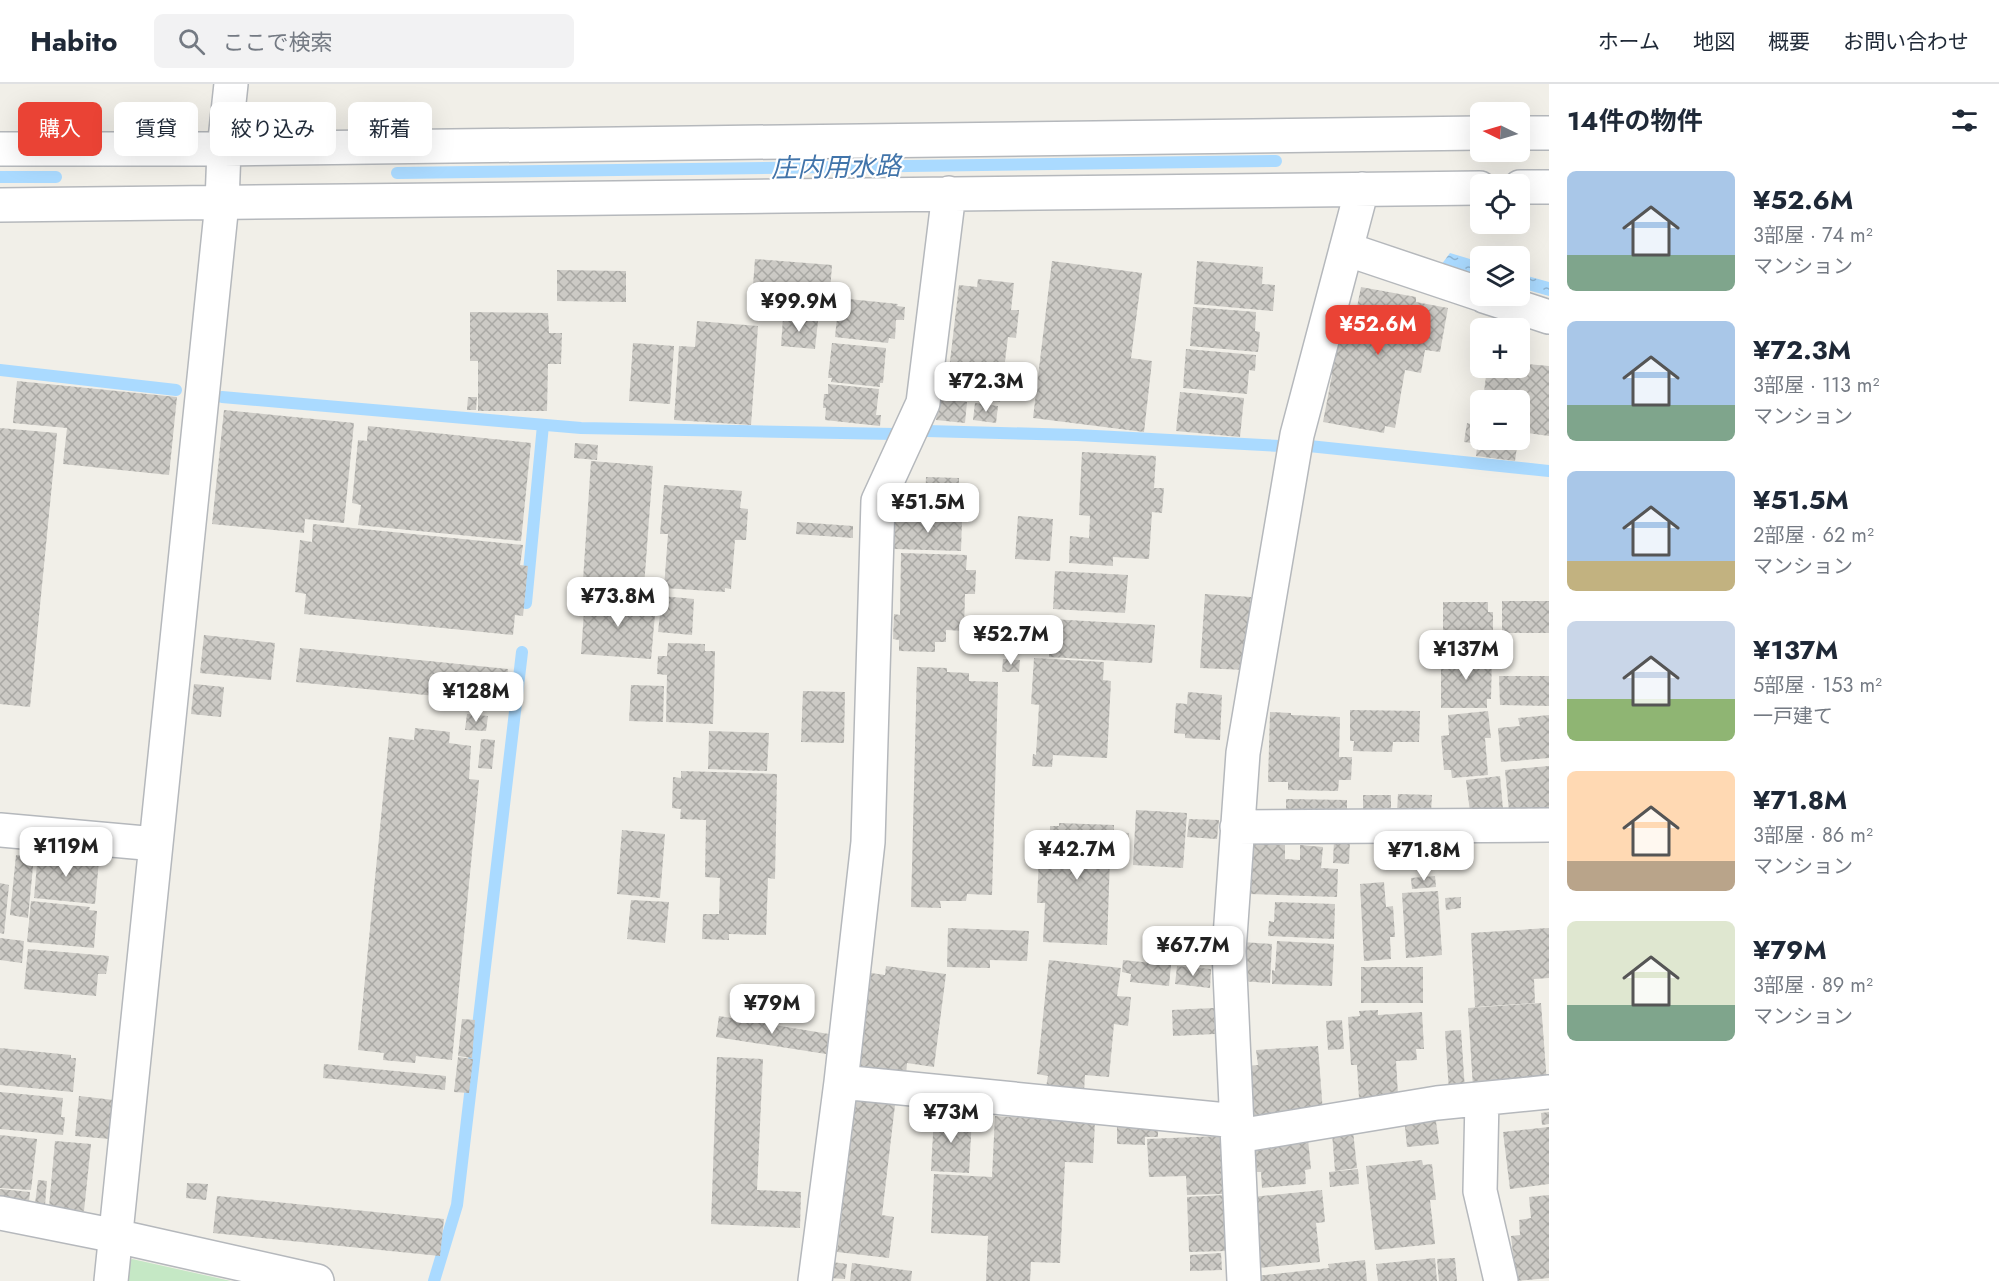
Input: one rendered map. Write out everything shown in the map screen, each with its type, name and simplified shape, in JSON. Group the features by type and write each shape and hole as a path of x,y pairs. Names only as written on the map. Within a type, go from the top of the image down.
{"street":[{"path":"229,102 231,84"},
{"path":"1530,133 1549,133"},
{"path":"336,148 1470,134"},
{"path":"0,149 210,149"},
{"path":"111,1281 222,203 224,156"},
{"path":"1530,187 1549,187"},
{"path":"0,205 1470,188"},
{"path":"1244,1281 1229,951 1243,753 1297,435 1362,189"},
{"path":"815,1281 841,1082 868,842 878,501 923,404 949,193"},
{"path":"1346,249 1470,291"},
{"path":"1516,306 1549,317"},
{"path":"1238,827 1549,825"},
{"path":"0,830 156,844"},
{"path":"841,1082 1237,1129 1437,1103 1549,1092"},
{"path":"1482,1099 1480,1191 1501,1281"},
{"path":"0,1213 318,1281"}],"green space":[{"path":"132,1259 231,1281 120,1281 122,1267"}],"water":[{"path":"1450,253 1470,259 1470,273 1441,265"},
{"path":"1530,277 1549,282 1549,296 1530,291"}],"building":[{"path":"755,259 832,265 828,318 751,312"},
{"path":"1052,261 1142,273 1131,358 1152,361 1144,432 1033,418"},
{"path":"1197,261 1263,267 1262,284 1275,285 1273,311 1194,304"},
{"path":"557,270 626,271 626,302 557,301"},
{"path":"978,279 1014,283 1011,310 1019,310 1016,338 1008,337 1000,402 946,395 959,285 977,287"},
{"path":"1361,287 1416,297 1416,302 1448,308 1440,352 1425,350 1421,373 1405,370 1395,428 1385,426 1384,433 1323,422 1332,375 1325,373 1338,304 1357,307"},
{"path":"839,298 898,304 897,306 905,307 904,320 896,320 895,339 889,338 888,343 835,337"},
{"path":"1193,307 1256,312 1255,331 1260,332 1258,352 1190,346"},
{"path":"470,312 548,313 549,333 562,333 561,364 548,364 547,411 478,411 478,361 470,361"},
{"path":"783,318 818,321 815,349 781,346"},
{"path":"697,321 758,326 751,425 674,420 679,346 695,347"},
{"path":"633,343 674,346 670,404 629,401"},
{"path":"832,343 886,348 883,383 880,383 880,387 831,382 832,378 828,378"},
{"path":"1186,349 1256,355 1255,371 1249,370 1247,394 1183,388"},
{"path":"1530,364 1549,366 1549,436 1530,433 1530,390 1484,390 1486,378 1530,378"},
{"path":"17,381 177,397 169,475 63,464 67,428 13,423"},
{"path":"828,384 879,389 876,415 881,415 880,426 825,420 824,394 828,394"},
{"path":"1180,392 1244,398 1240,437 1176,431"},
{"path":"468,397 477,397 476,410 467,410"},
{"path":"939,398 967,402 965,423 936,420"},
{"path":"975,403 998,406 996,423 973,420"},
{"path":"224,410 354,423 344,523 305,519 304,533 212,524"},
{"path":"1467,423 1470,424 1470,443 1464,442"},
{"path":"368,426 531,443 521,541 358,525 361,505 352,503 358,440 367,441"},
{"path":"0,428 57,433 30,707 0,704"},
{"path":"575,443 598,445 597,460 574,458"},
{"path":"1477,450 1517,450 1515,461 1476,456"},
{"path":"1082,452 1156,456 1154,488 1164,488 1162,513 1152,512 1149,559 1113,557 1113,566 1069,563 1070,536 1089,538 1090,516 1079,515"},
{"path":"591,461 653,466 643,600 582,595"},
{"path":"926,477 959,478 959,504 925,504"},
{"path":"664,485 742,491 740,508 748,509 746,540 735,540 731,589 725,588 725,592 664,588 668,534 660,534"},
{"path":"1018,516 1053,519 1050,561 1015,559"},
{"path":"895,517 962,519 961,551 894,549"},
{"path":"797,522 853,526 853,538 796,534"},
{"path":"313,524 523,545 520,565 528,566 523,616 515,615 513,635 304,614 306,594 295,592 300,540 312,542"},
{"path":"901,553 967,555 966,570 976,570 975,594 965,594 964,631 946,630 946,642 935,642 935,652 899,651 899,640 893,639 894,614 900,615"},
{"path":"1055,571 1128,575 1125,613 1053,609"},
{"path":"1205,594 1251,597 1246,670 1200,668"},
{"path":"662,596 694,599 692,635 658,632"},
{"path":"585,597 656,603 651,659 581,654"},
{"path":"1502,601 1549,601 1549,633 1502,633"},
{"path":"1443,602 1488,602 1488,612 1493,612 1493,639 1488,638 1487,651 1443,651"},
{"path":"1051,619 1155,625 1152,663 1049,657"},
{"path":"204,635 275,643 271,680 200,673"},
{"path":"668,643 705,644 705,651 715,651 713,724 666,722 667,675 657,674 658,656 667,656"},
{"path":"300,648 508,669 505,703 296,682"},
{"path":"1441,655 1492,655 1491,699 1487,699 1487,708 1441,708"},
{"path":"1034,658 1104,662 1103,680 1111,681 1107,758 1053,755 1052,767 1032,766 1033,754 1036,755 1039,705 1031,704"},
{"path":"1003,659 1020,660 1019,672 1002,672"},
{"path":"917,667 947,668 947,672 969,673 969,681 998,682 992,895 967,894 966,901 940,901 941,908 911,907"},
{"path":"1499,676 1549,676 1549,706 1500,705"},
{"path":"194,684 224,687 221,717 191,714"},
{"path":"631,685 664,686 663,722 629,721"},
{"path":"803,691 845,692 844,743 801,742"},
{"path":"1188,692 1222,695 1220,740 1185,738 1185,734 1174,733 1176,703 1187,704"},
{"path":"1350,710 1420,711 1419,742 1393,742 1392,752 1353,751 1354,741 1350,741"},
{"path":"1488,711 1491,738 1485,738 1488,775 1452,778 1451,770 1444,770 1441,736 1449,735 1448,715"},
{"path":"1270,712 1340,717 1339,757 1352,757 1351,780 1339,780 1338,791 1288,790 1288,782 1268,782"},
{"path":"467,714 488,716 486,731 465,730"},
{"path":"1549,715 1549,758 1501,762 1498,728 1520,726 1518,718"},
{"path":"415,728 450,732 449,743 471,746 469,779 479,780 452,1060 416,1056 415,1063 383,1060 384,1053 358,1050 389,737 414,740"},
{"path":"709,731 769,733 767,771 708,769"},
{"path":"481,739 495,740 492,769 478,768"},
{"path":"1549,766 1549,807 1509,811 1505,770"},
{"path":"681,771 777,774 775,879 768,878 766,935 729,934 729,940 702,939 703,914 719,914 720,878 705,877 706,820 680,819 681,809 672,808 673,777 681,778"},
{"path":"1500,776 1503,809 1470,812 1466,780"},
{"path":"1398,794 1432,795 1431,813 1397,812"},
{"path":"1363,795 1391,795 1391,809 1363,809"},
{"path":"1286,799 1347,800 1347,822 1286,821"},
{"path":"1136,810 1187,813 1183,868 1133,865"},
{"path":"1189,819 1219,820 1217,839 1187,837"},
{"path":"1059,823 1114,825 1114,832 1129,833 1129,848 1122,848 1121,858 1110,857 1107,945 1043,942 1045,903 1037,903 1039,855 1035,855 1037,832 1050,832 1050,826 1059,826"},
{"path":"622,830 665,834 660,898 617,894"},
{"path":"1334,839 1350,840 1349,864 1333,863"},
{"path":"1252,843 1285,845 1285,859 1300,860 1300,845 1323,847 1321,868 1338,869 1337,897 1250,894"},
{"path":"38,852 99,860 95,904 34,898"},
{"path":"16,855 34,856 28,918 10,915"},
{"path":"1435,876 1436,887 1412,889 1411,878"},
{"path":"1384,882 1386,907 1393,906 1395,937 1390,937 1391,959 1364,961 1360,884"},
{"path":"0,883 9,885 4,934 0,933"},
{"path":"1438,891 1442,955 1406,958 1402,893"},
{"path":"1461,897 1461,908 1446,910 1445,898"},
{"path":"631,900 669,902 665,943 627,939"},
{"path":"31,901 90,907 89,910 97,911 94,948 27,942"},
{"path":"1275,902 1335,904 1334,939 1268,936 1269,921 1274,922"},
{"path":"948,928 1029,931 1027,961 990,960 990,968 947,967"},
{"path":"1549,928 1549,978 1534,979 1535,1003 1475,1007 1471,933"},
{"path":"0,938 24,941 22,963 0,960"},
{"path":"1277,941 1334,944 1332,986 1272,984"},
{"path":"1242,942 1272,944 1270,983 1240,981"},
{"path":"28,949 109,956 106,974 98,974 96,996 24,989"},
{"path":"1049,960 1121,968 1117,996 1131,997 1128,1026 1114,1024 1109,1077 1085,1075 1084,1091 1046,1087 1048,1076 1037,1074"},
{"path":"1123,960 1171,965 1169,986 1130,982 1131,974 1122,972"},
{"path":"886,966 946,974 934,1067 907,1063 906,1076 859,1070 871,973 885,975"},
{"path":"1177,966 1211,969 1210,988 1175,984"},
{"path":"1361,967 1423,967 1423,1003 1361,1003"},
{"path":"1541,1003 1547,1084 1473,1088 1468,1008"},
{"path":"1214,1008 1215,1034 1173,1036 1172,1010"},
{"path":"1378,1010 1378,1015 1422,1012 1424,1049 1416,1049 1417,1060 1396,1061 1398,1095 1359,1098 1357,1065 1351,1065 1348,1017 1360,1016 1359,1011"},
{"path":"719,1016 829,1034 826,1054 716,1037"},
{"path":"462,1019 475,1020 472,1058 458,1056"},
{"path":"1342,1020 1344,1049 1328,1050 1326,1021"},
{"path":"1461,1030 1465,1091 1449,1092 1445,1031"},
{"path":"1318,1046 1323,1113 1250,1118 1246,1066 1258,1065 1256,1050"},
{"path":"0,1048 71,1055 71,1058 76,1058 73,1092 0,1085"},
{"path":"458,1057 473,1059 469,1093 454,1092"},
{"path":"717,1057 763,1059 757,1190 801,1192 800,1228 711,1224"},
{"path":"324,1064 446,1076 445,1090 323,1078"},
{"path":"0,1092 63,1098 61,1117 65,1117 63,1135 0,1129"},
{"path":"79,1096 114,1100 110,1139 75,1136"},
{"path":"855,1100 895,1105 882,1215 894,1217 889,1258 837,1252"},
{"path":"1549,1112 1549,1124 1542,1125 1541,1113"},
{"path":"1435,1114 1439,1144 1407,1147 1404,1117"},
{"path":"934,1115 972,1117 969,1173 931,1171"},
{"path":"995,1116 1095,1121 1093,1163 1065,1162 1060,1263 1031,1262 1030,1281 986,1281 988,1236 931,1233 934,1174 992,1177"},
{"path":"1117,1121 1158,1123 1158,1137 1145,1137 1145,1145 1117,1144"},
{"path":"1549,1127 1549,1184 1510,1189 1503,1132"},
{"path":"1353,1131 1357,1168 1335,1171 1332,1133"},
{"path":"0,1135 37,1139 31,1190 0,1188"},
{"path":"1221,1136 1223,1194 1187,1195 1186,1176 1149,1177 1147,1139"},
{"path":"1308,1139 1311,1169 1305,1170 1306,1184 1262,1188 1261,1172 1251,1172 1249,1145"},
{"path":"55,1141 91,1144 84,1211 49,1207"},
{"path":"1422,1160 1423,1165 1432,1164 1436,1200 1430,1200 1435,1244 1375,1250 1366,1166"},
{"path":"1358,1169 1359,1184 1330,1187 1329,1172"},
{"path":"38,1180 47,1181 45,1205 35,1204"},
{"path":"187,1183 208,1184 206,1200 186,1198"},
{"path":"0,1189 30,1192 29,1201 0,1198"},
{"path":"1322,1190 1325,1222 1316,1223 1320,1262 1258,1268 1252,1197"},
{"path":"1225,1195 1226,1251 1189,1252 1187,1197"},
{"path":"1549,1195 1549,1278 1516,1281 1511,1236 1520,1235 1519,1220 1531,1218 1529,1197"},
{"path":"217,1196 444,1219 440,1256 213,1233"},
{"path":"1221,1253 1222,1270 1190,1271 1190,1255"},
{"path":"1435,1258 1437,1281 1378,1281 1376,1264"},
{"path":"1455,1258 1457,1281 1439,1281 1437,1259"},
{"path":"1365,1260 1367,1281 1257,1281 1256,1276 1329,1268 1328,1264"},
{"path":"832,1262 847,1264 845,1279 830,1278"},
{"path":"852,1263 912,1271 911,1281 850,1281"}],"waterway":[{"name":"庄内用水路","path":"397,173 1276,161"},
{"name":"庄内用水路","path":"0,177 56,177"},
{"path":"0,370 176,390"},
{"path":"222,397 581,428 894,434"},
{"path":"526,603 543,425"},
{"path":"927,431 1077,435 1280,446"},
{"path":"1309,446 1549,471"},
{"path":"434,1281 457,1205 522,652"}]}
